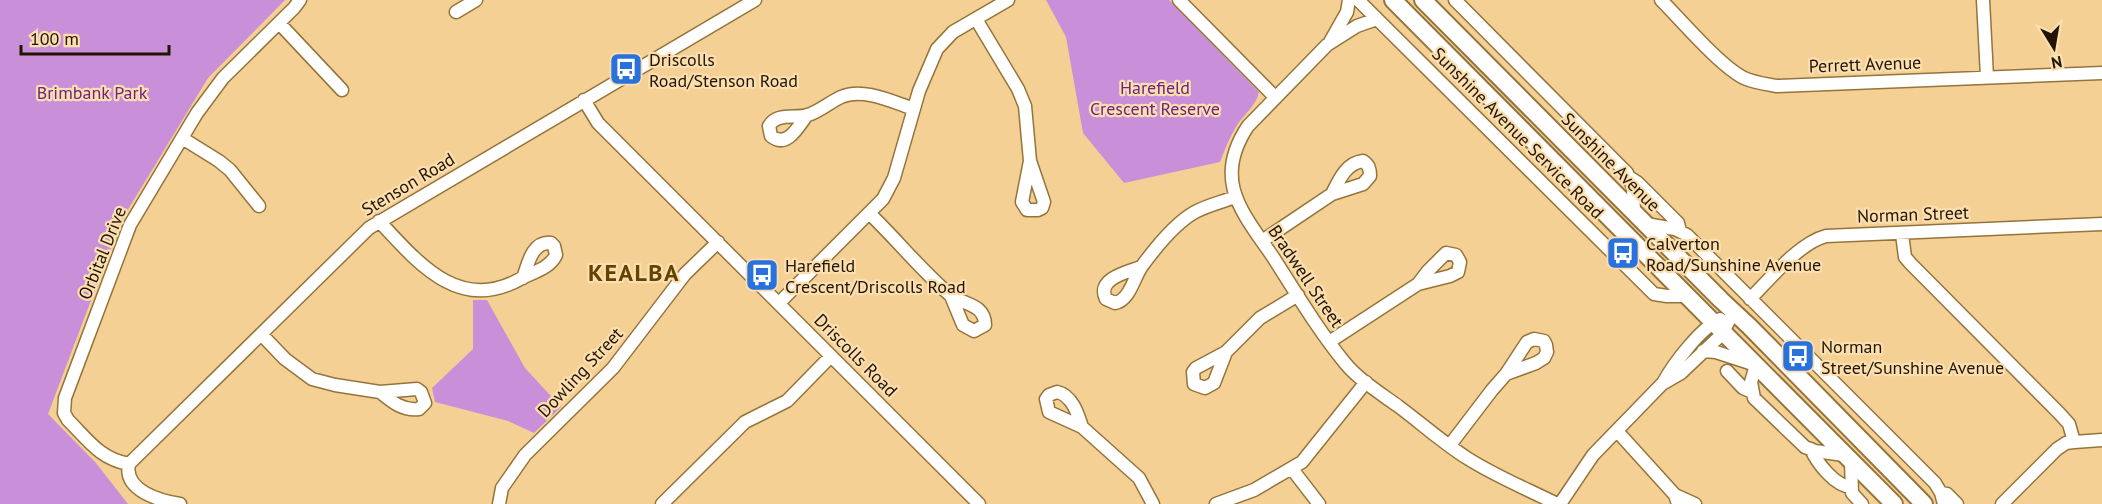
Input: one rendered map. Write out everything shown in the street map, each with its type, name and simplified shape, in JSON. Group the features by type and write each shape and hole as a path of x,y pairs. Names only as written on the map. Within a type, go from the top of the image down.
{"main road":[{"path":"1393,0 1894,504"},
{"name":"Sunshine Avenue","path":"1423,0 1924,504"}],"street":[{"name":"Orbital Drive","path":"129,464 104,456 68,420 64,413 64,398 130,225 197,113 223,78 300,0"},
{"path":"456,12 476,0"},
{"name":"Stenson Road","path":"129,464 361,235 379,221 755,0"},
{"path":"779,303 883,199 894,178 919,91 937,49 953,32 1008,0"},
{"path":"1179,0 1275,98"},
{"path":"1327,45 1347,12 1349,0"},
{"name":"Sunshine Avenue Service Road","path":"1358,0 1654,294 1688,296"},
{"path":"1455,0 1629,177 1637,182 1678,223 1680,231"},
{"name":"Perrett Avenue","path":"1661,0 1729,68 1759,84 1777,86 2102,73"},
{"path":"1983,0 1987,77"},
{"path":"976,19 1018,89 1025,106 1030,161"},
{"name":"Bradwell Street","path":"1377,20 1357,26 1327,45 1256,115 1238,143 1232,172 1235,197 1346,365 1365,382 1468,459 1559,504"},
{"path":"279,23 342,90"},
{"path":"807,115 844,95 859,94 875,96 914,109"},
{"name":"Driscolls Road","path":"584,100 603,128 979,504"},
{"path":"182,138 230,170 262,208"},
{"name":"Sunshine Avenue Service Road","path":"1629,177 1640,218"},
{"path":"1262,241 1332,194"},
{"path":"1141,267 1174,228 1193,213 1235,197"},
{"path":"870,214 951,296"},
{"path":"1640,218 1687,235 1935,483 1942,498 1947,494 1957,504"},
{"path":"379,221 427,269 451,284 473,290 492,291 512,285 523,278"},
{"name":"Norman Street","path":"1750,299 1796,254 1817,238 1841,235 2102,225"},
{"path":"1902,234 1905,257 2059,413 2069,424 2074,442"},
{"name":"Dowling Street","path":"499,504 502,488 519,464 614,368 685,273 717,242"},
{"path":"1329,342 1418,284"},
{"path":"1226,352 1260,318 1298,295"},
{"path":"1559,504 1593,455 1662,384 1672,366 1734,311"},
{"path":"1662,384 1681,373 1703,351 1718,327"},
{"path":"261,334 285,359 312,379 380,392"},
{"path":"1703,351 1716,352 1756,365 1752,376 1754,398 1801,443 1811,449 1847,458 1852,493 1862,504"},
{"path":"662,504 745,422 787,401 831,356"},
{"path":"1726,371 1743,388 1752,392"},
{"path":"1450,446 1506,375"},
{"path":"1216,504 1254,490 1302,462 1365,382"},
{"path":"1082,427 1139,478 1153,504"},
{"path":"1617,431 1676,499 1695,504"},
{"path":"2002,504 2057,449 2074,442 2102,440"},
{"path":"1811,449 1816,459 1834,479 1842,486 1851,487"},
{"path":"129,464 129,476 139,488 157,498 180,504"},
{"path":"1292,468 1319,504"}],"green space":[{"name":"Brimbank Park","path":"0,0 285,0 208,78 121,221 48,414 96,463 128,504 0,504"},
{"name":"Harefield Crescent Reserve","path":"1046,0 1169,0 1259,92 1256,101 1234,131 1220,162 1124,183 1083,133 1066,37"},
{"path":"473,300 487,300 525,368 561,407 534,433 508,421 435,402 432,388 473,349"}],"place":[{"name":"Driscolls Road/Stenson Road","path":"626,69"},
{"name":"Calverton Road/Sunshine Avenue","path":"1623,253"},
{"name":"Harefield Crescent/Driscolls Road","path":"762,275"},
{"name":"Norman Street/Sunshine Avenue","path":"1798,356"}],"district":[{"name":"KEALBA","path":"634,272"}]}
